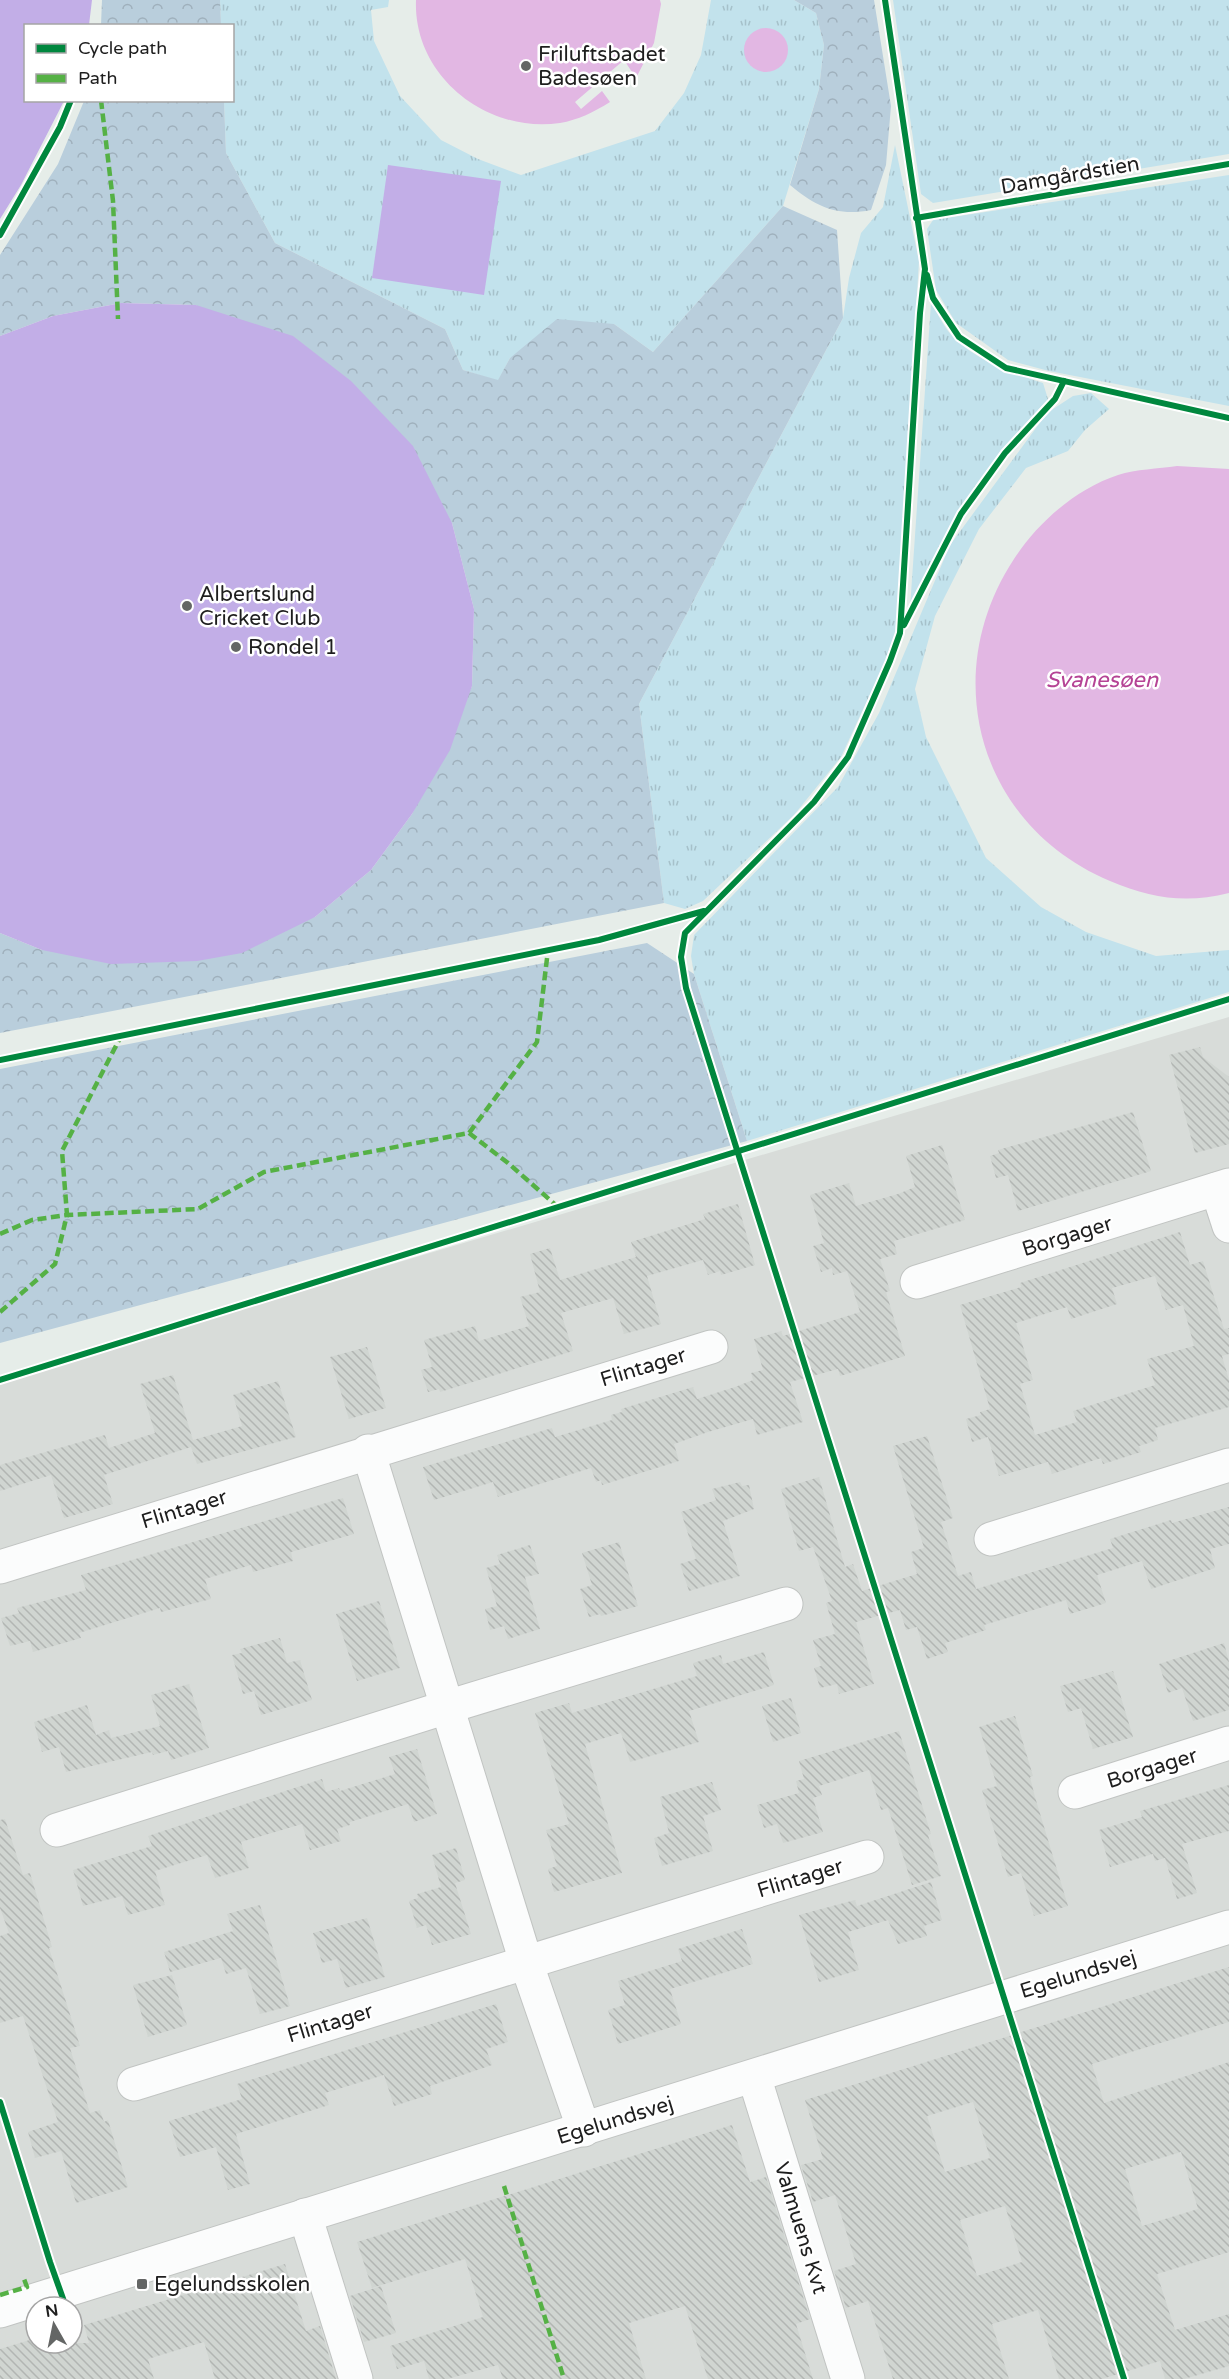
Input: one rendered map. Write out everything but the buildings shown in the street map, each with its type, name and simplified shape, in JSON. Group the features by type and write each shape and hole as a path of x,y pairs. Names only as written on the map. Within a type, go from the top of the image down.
{"street":[{"name":"Borgager","path":"918,1282 1223,1187 1229,1226"},
{"name":"Flintager","path":"0,1567 368,1451 711,1347"},
{"path":"368,1451 526,1962 584,2130"},
{"path":"991,1539 1229,1465"},
{"path":"57,1830 447,1707 786,1604"},
{"name":"Borgager","path":"1075,1792 1229,1743"},
{"name":"Flintager","path":"134,2084 867,1857"},
{"name":"Egelundsvej","path":"0,2311 1229,1927"},
{"name":"Valmuens Kvt","path":"754,2076 848,2379"},
{"path":"305,2215 356,2379"}],"shaded area":[{"path":"0,0 92,0 89,24 24,24 24,102 63,102 21,185 0,219"},
{"path":"388,165 501,181 484,295 372,278"},
{"name":"Rondel 1","path":"121,303 196,305 293,336 351,381 413,446 452,523 474,609 472,686 450,750 412,814 371,870 315,917 242,953 197,961 111,964 42,950 0,933 0,336 53,316"},
{"path":"1229,1017 1229,2379 0,2379 0,1380"}],"green space":[{"path":"102,0 220,0 221,24 101,24"},
{"path":"220,0 389,0 388,7 371,10 374,41 400,96 441,140 478,159 521,175 655,131 684,93 701,55 711,0 794,0 816,13 824,45 819,89 783,206 653,352 614,324 510,358 498,381 463,370 445,329 275,243 226,153 224,102 234,102 234,24 221,24"},
{"path":"794,0 874,0 891,106 886,165 871,210 848,212 827,208 808,199 790,185 819,89 824,45 816,13"},
{"path":"893,0 1229,0 1229,154 933,203 921,194"},
{"path":"84,102 224,102 226,153 275,243 445,329 463,370 498,380 510,358 557,319 614,324 653,352 783,206 837,230 843,318 639,704 664,903 0,1033 0,933 42,950 315,917 371,870 412,814 472,686 474,609 452,523 196,305 121,303 53,316 0,336 0,255 58,164"},
{"path":"895,145 919,261 896,638 841,757 794,815 703,901 685,909 664,903 639,704 843,318 849,278 861,233 883,207"},
{"path":"1229,175 1229,406 1049,371 1008,360 956,323 936,290 927,229 933,220"},
{"path":"931,303 957,341 979,357 1043,383 1048,399 1020,430 958,512 910,608"},
{"path":"1091,393 1109,409 1085,430 1068,451 1026,468 979,529 935,616 915,689 926,737 986,858 1041,907 1086,932 1156,956 1229,950 1229,992 747,1141 694,974 691,956 694,935 838,787 879,713 950,545 1047,413 1073,396"},
{"path":"647,943 694,974 747,1141 0,1343 0,1069"}],"water":[{"name":"Friluftsbadet Badesøen","path":"416,0 660,0 661,4 654,43 636,78 624,60 575,102 581,109 602,91 610,102 573,120 533,124 506,119 482,109 460,94 441,75 427,53 418,28"},
{"path":"766,28 775,29 782,34 787,41 787,59 782,66 775,71 766,72 757,71 750,66 745,59 744,50 745,41 750,34 757,29"},
{"name":"Svanesøen","path":"1177,466 1229,469 1229,893 1183,899 1140,892 1110,881 1065,856 1029,824 1002,786 984,743 976,698 978,651 991,604 1014,559 1034,532 1059,508 1102,481 1132,471"}],"marked path":[{"path":"101,102 113,201 118,319"},
{"path":"0,1234 32,1220 67,1215 198,1209 264,1172 469,1133 537,1042 548,950"},
{"path":"0,1312 55,1264 67,1215 62,1151 121,1036"},
{"path":"469,1133 508,1163 558,1207"},
{"path":"504,2186 564,2379"},
{"path":"0,2295 27,2287 24,2279"}],"cycle path":[{"path":"885,0 925,269 920,313 900,633 848,757 814,802 685,933 681,957 686,988 1124,2379"},
{"path":"0,235 60,127 70,102"},
{"name":"Damgårdstien","path":"916,218 1229,164"},
{"path":"927,275 933,298 959,337 1006,368 1229,418"},
{"path":"904,625 961,514 1005,453 1055,399 1064,381"},
{"path":"0,1060 599,940 704,911"},
{"path":"0,1380 1229,999"},
{"path":"0,2102 62,2295"}],"place":[{"name":"Friluftsbadet Badesøen","path":"526,66"},
{"name":"Albertslund Cricket Club","path":"187,606"},
{"name":"Rondel 1","path":"236,647"},
{"name":"Egelundsskolen","path":"142,2284"}]}
